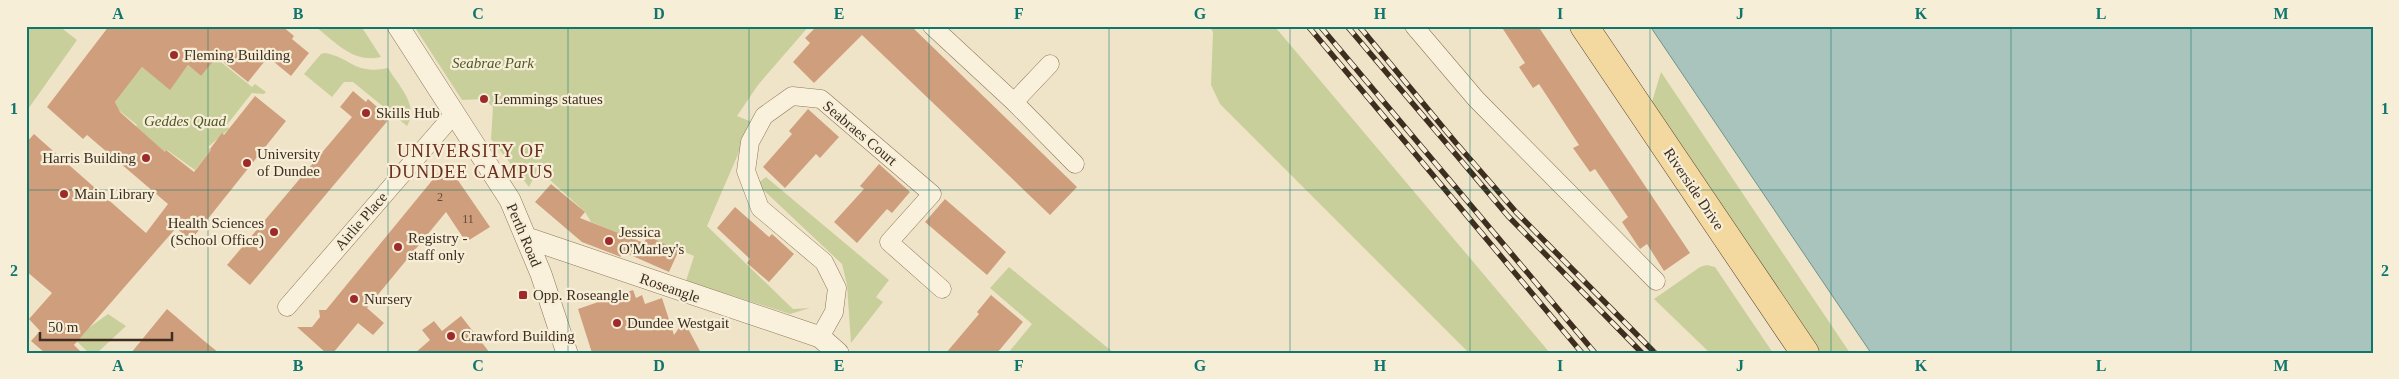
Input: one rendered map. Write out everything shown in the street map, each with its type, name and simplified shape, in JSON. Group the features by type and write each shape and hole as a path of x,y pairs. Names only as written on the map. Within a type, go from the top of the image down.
{"main road":[{"name":"Riverside Drive","path":"1584,26 1805,353"}],"street":[{"name":"Perth Road","path":"398,26 510,200 527,238 567,353"},
{"path":"932,26 1014,102 1075,164"},
{"path":"1414,26 1476,99 1656,281"},
{"path":"1014,102 1050,64"},
{"name":"Seabraes Court","path":"820,337 834,312 837,288 824,262 760,208 746,171 750,142 764,116 792,96 821,99 932,194 889,242 942,289"},
{"name":"Airlie Place","path":"286,307 455,113"},
{"name":"Roseangle","path":"527,238 820,337 838,353"}],"green space":[{"path":"26,26 59,26 77,40 26,112"},
{"path":"315,26 361,26 381,57 362,57 345,50"},
{"name":"Seabrae Park","path":"414,26 809,26 758,85 737,116 752,122 707,226 793,309 810,308 790,314 686,281 694,256 647,236 635,240 591,222 585,212 538,169 529,187 491,139 493,107 484,99 462,100"},
{"path":"1209,26 1276,28 1550,353 1469,353 1220,104 1211,85 1213,32"},
{"path":"325,53 341,58 360,68 377,70 388,68 409,103 411,111 407,126 353,82 344,82 332,97 304,74 321,54"},
{"name":"Geddes Quad","path":"216,58 252,87 255,84 266,92 264,94 252,93 226,126 229,129 208,147 211,150 195,170 167,150 165,152 116,108 115,102 142,67 170,89 188,65 201,76"},
{"path":"1661,72 1850,353 1816,353 1651,105"},
{"path":"766,177 889,280 876,297 883,302 851,343 847,285 842,264 757,184"},
{"path":"1707,265 1715,267 1773,353 1710,353 1654,299 1700,267"},
{"path":"1009,267 1114,353 1008,353 1032,324 990,288"},
{"path":"108,314 126,326 97,353 89,353 68,333 90,327"}],"water":[{"path":"1650,26 2373,26 2373,353 1871,353"}],"building":[{"path":"109,26 282,26 294,36 292,39 309,53 291,76 268,57 248,82 217,57 201,76 188,65 170,90 142,67 115,102 120,112 165,152 166,150 194,172 222,133 224,135 255,96 286,121 191,240 176,228 74,345 82,353 45,353 31,341 40,331 29,319 52,293 26,271 26,143 34,134 146,233 168,204 87,135 83,139 47,107"},
{"path":"817,26 911,26 1077,187 1050,215 862,35 814,83 793,62 810,43 805,38"},
{"path":"1501,26 1538,26 1690,253 1664,271 1647,244 1640,249 1622,222 1628,217 1595,169 1590,172 1573,148 1579,145 1539,84 1533,88 1519,67 1525,63"},
{"path":"353,91 366,102 368,99 390,118 250,285 227,265 352,117 340,107"},
{"path":"808,109 839,137 820,158 816,154 785,188 763,167 792,134 789,131"},
{"path":"879,164 910,192 892,213 887,209 857,243 834,222 864,189 860,186"},
{"path":"446,170 455,176 490,227 466,242 446,212 367,308 384,323 373,335 358,323 333,353 326,353 297,327 312,327 320,317 319,310 326,310 439,172"},
{"path":"551,184 585,212 580,218 644,243 647,236 679,250 669,272 619,250 621,257 582,242 535,202"},
{"path":"945,199 1006,252 987,275 925,222"},
{"path":"735,207 769,237 772,234 794,254 769,282 747,263 750,259 717,228"},
{"name":"Dundee Westgait","path":"633,290 636,298 642,295 645,304 662,298 674,335 684,321 701,353 592,353 578,309"},
{"path":"991,295 1023,322 997,353 946,353 979,314 977,312"},
{"path":"167,309 203,340 219,353 131,353"},
{"name":"Crawford Building","path":"461,316 490,353 415,353 430,340 422,330 434,321 442,331"}],"railway":[{"path":"1308,26 1582,353"},
{"path":"1320,26 1595,353"},
{"path":"1347,26 1508,216 1642,353"},
{"path":"1359,26 1516,212 1655,353"}],"place":[{"name":"Fleming Building","path":"174,55"},
{"name":"Lemmings statues","path":"484,99"},
{"name":"Skills Hub","path":"366,113"},
{"name":"Harris Building","path":"146,158"},
{"name":"University of Dundee","path":"247,163"},
{"name":"Main Library","path":"64,194"},
{"name":"Health Sciences (School Office)","path":"274,232"},
{"name":"Jessica O'Marley's","path":"609,241"},
{"name":"Registry - staff only","path":"398,247"},
{"name":"Opp. Roseangle","path":"523,295"},
{"name":"Nursery","path":"354,299"},
{"name":"Dundee Westgait","path":"617,323"},
{"name":"Crawford Building","path":"451,336"}],"district":[{"name":"UNIVERSITY OF DUNDEE CAMPUS","path":"471,161"}]}
